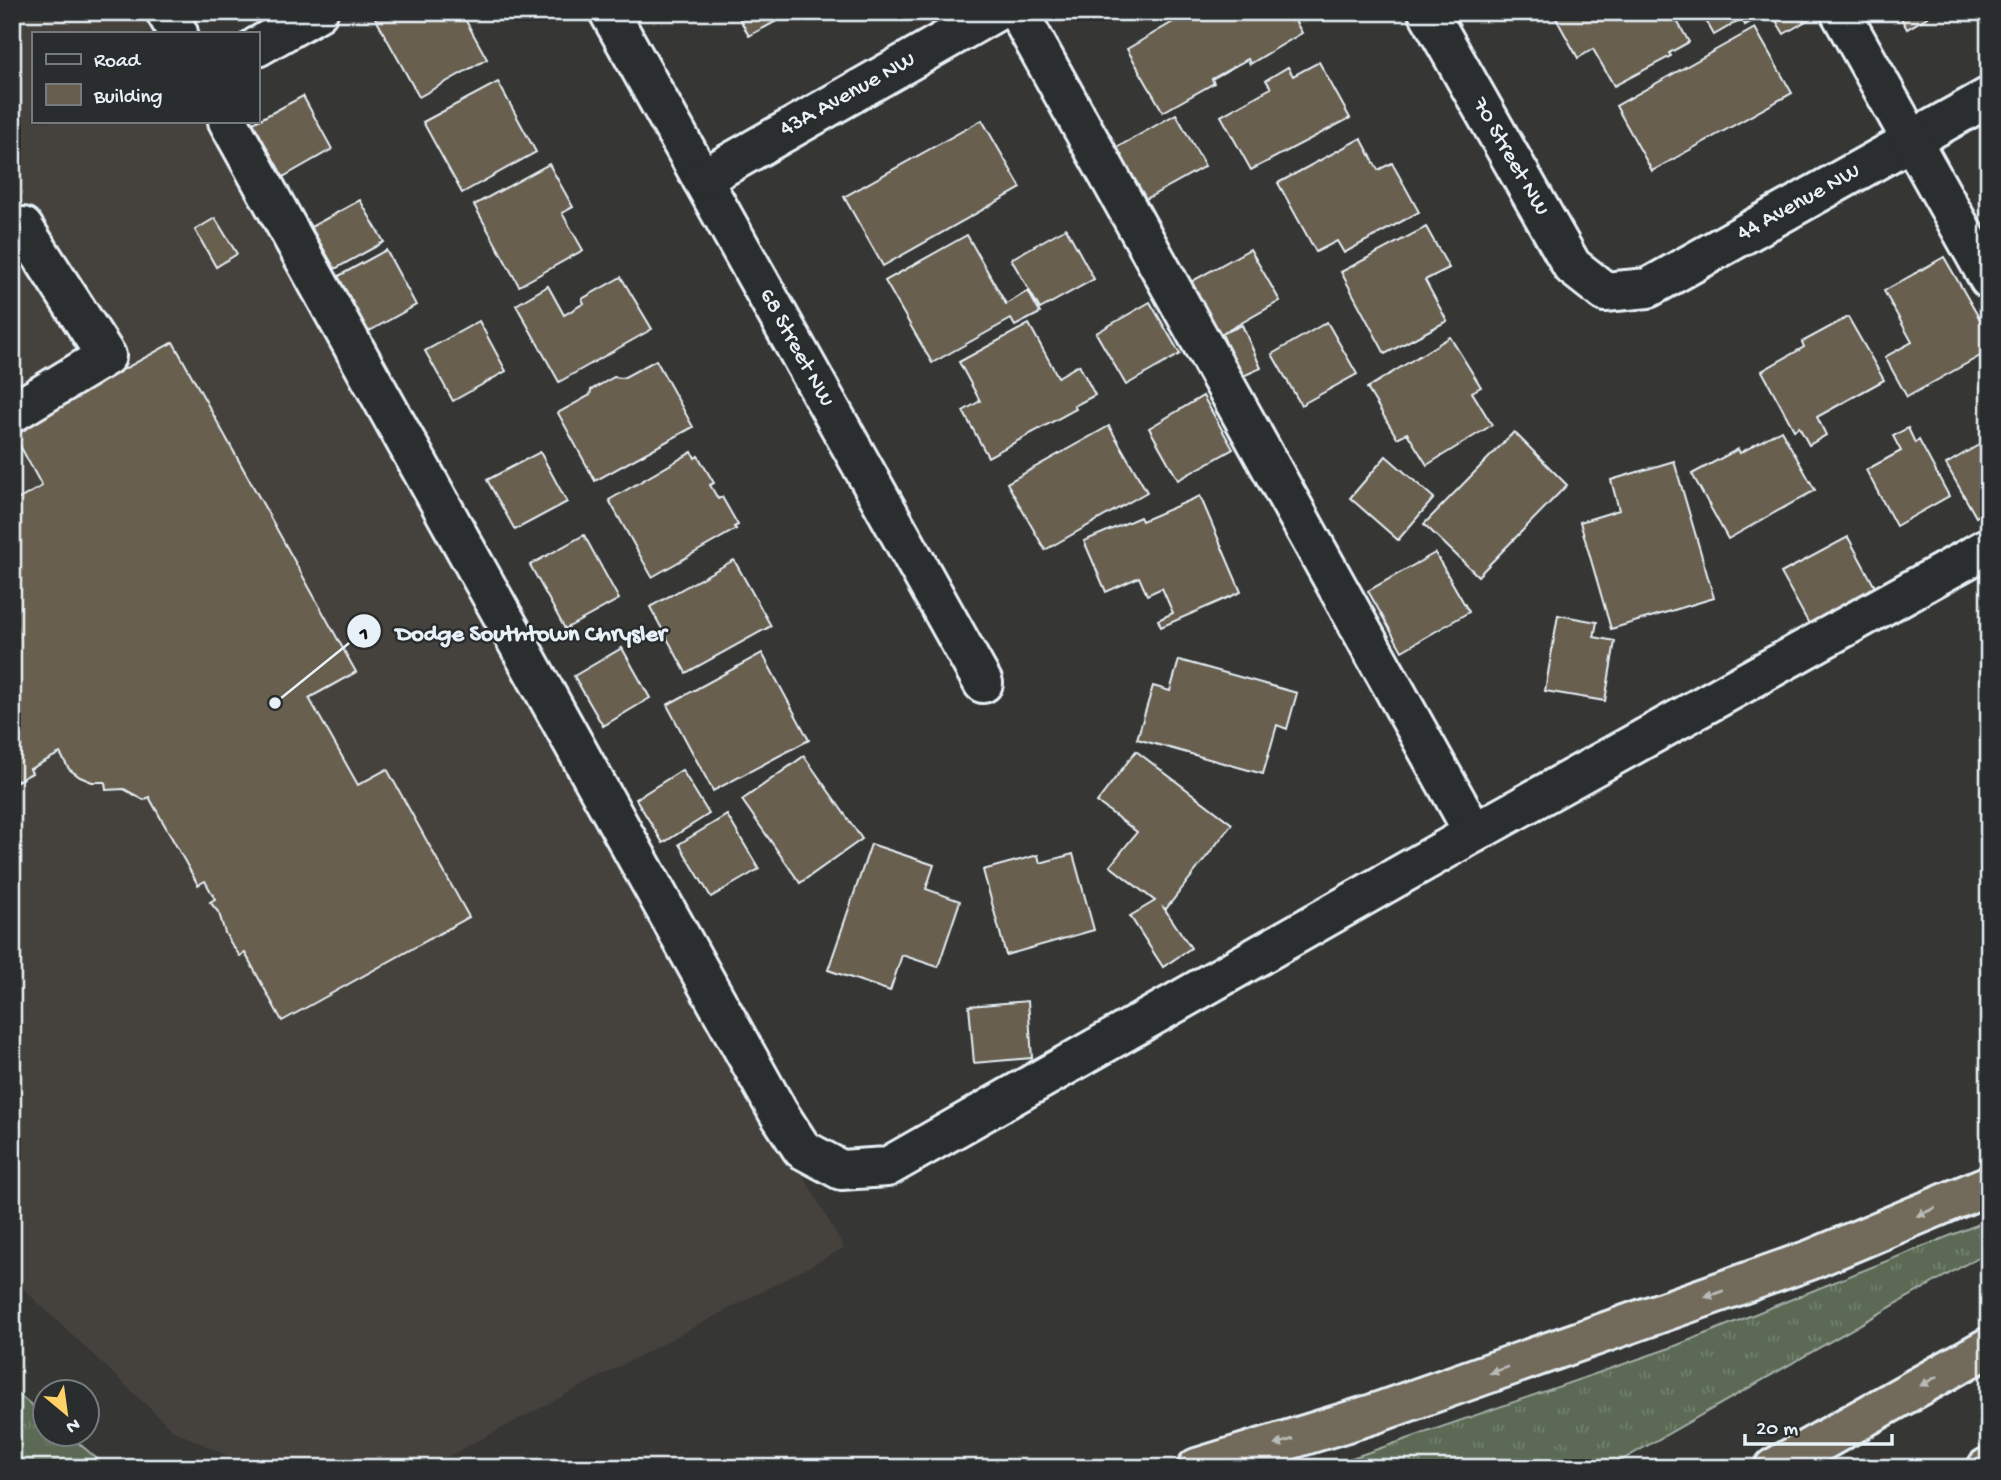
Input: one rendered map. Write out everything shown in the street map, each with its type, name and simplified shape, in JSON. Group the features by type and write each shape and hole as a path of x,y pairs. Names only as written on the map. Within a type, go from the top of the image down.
{"highway":[{"path":"1197,1468 1373,1414 1810,1260 1989,1185"},
{"path":"1774,1468 1989,1347"}],"street":[{"path":"166,12 177,32"},
{"path":"259,46 318,12"},
{"name":"68 Street NW","path":"609,12 983,683"},
{"name":"43A Avenue NW","path":"702,178 995,12"},
{"path":"1018,12 1474,833"},
{"name":"70 Street NW","path":"1428,12 1572,266 1605,292"},
{"path":"1840,12 1989,279"},
{"name":"44 Avenue NW","path":"1605,292 1648,288 1989,97"},
{"path":"229,122 778,1112 802,1149 841,1170 887,1167 1474,833 1989,547"},
{"path":"12,234 23,228 106,356 12,413"}],"shaded area":[{"path":"12,12 149,12 160,32 32,32 32,122 211,122 844,1248 426,1468 255,1468 174,1431 12,1278"}],"green space":[{"path":"1989,1220 1989,1251 1608,1468 1323,1468 1670,1348"},
{"path":"12,1389 32,1405 32,1448 84,1448 108,1468 12,1468"}],"building":[{"path":"372,12 461,12 487,59 419,97"},
{"path":"736,12 793,12 749,36"},
{"path":"1190,12 1290,12 1302,33 1250,64 1248,59 1212,79 1214,83 1163,112 1127,49"},
{"path":"1646,12 1650,19 1661,12 1672,12 1689,42 1669,53 1671,56 1614,86 1593,49 1578,58 1553,13"},
{"path":"1701,12 1759,12 1761,16 1745,25 1742,19 1714,35"},
{"path":"1810,12 1813,17 1784,34 1772,14"},
{"path":"1898,12 1936,12 1907,29"},
{"path":"1755,28 1792,93 1652,171 1616,106"},
{"path":"1319,62 1350,118 1251,170 1221,116 1271,88 1266,80 1288,67 1293,76"},
{"path":"498,82 536,152 462,193 423,122"},
{"path":"303,96 332,149 283,177 253,123"},
{"path":"1176,114 1205,166 1146,199 1116,148"},
{"path":"982,120 1021,188 883,266 844,197"},
{"path":"1361,138 1378,170 1392,163 1419,212 1344,253 1337,241 1316,252 1278,183"},
{"path":"549,164 573,207 562,213 583,250 519,286 474,205"},
{"path":"360,200 384,242 335,269 311,227"},
{"path":"215,218 237,254 216,267 195,230"},
{"path":"1426,227 1449,268 1425,280 1447,321 1385,354 1341,272"},
{"path":"1066,228 1094,279 1040,309 1011,259"},
{"path":"967,235 1006,304 1028,291 1040,313 1015,326 1011,319 932,363 885,281"},
{"path":"1250,249 1280,301 1220,335 1191,282"},
{"path":"386,250 416,305 366,333 335,278"},
{"path":"1944,257 1989,335 1989,351 1907,397 1885,357 1912,342 1884,291"},
{"path":"621,277 652,329 559,382 516,305 548,286 564,315 584,303 582,299"},
{"path":"1150,302 1180,354 1126,385 1096,333"},
{"path":"1848,317 1884,380 1817,417 1826,435 1809,445 1799,427 1794,430 1762,371 1804,347 1802,342"},
{"path":"479,321 506,371 453,401 425,351"},
{"path":"1327,322 1357,374 1301,405 1272,354"},
{"path":"1029,324 1058,377 1079,365 1095,395 1074,406 1076,409 988,457 963,411 980,401 959,362"},
{"path":"1242,325 1261,368 1241,377 1222,334"},
{"path":"1450,337 1481,387 1472,392 1492,425 1427,465 1407,433 1397,438 1367,388"},
{"path":"173,342 356,672 309,698 358,785 387,769 469,917 282,1021 245,953 240,956 225,933 219,913 210,902 215,899 205,881 198,885 149,797 144,800 124,789 106,790 105,782 92,782 69,769 60,753 30,769 32,773 12,784 12,503 42,486 12,431"},
{"path":"656,360 693,427 595,481 558,413 590,395 591,390 614,377 623,378"},
{"path":"1203,396 1233,449 1178,480 1149,428"},
{"path":"1109,426 1147,492 1045,550 1007,483"},
{"path":"1908,428 1915,443 1919,440 1949,496 1896,526 1866,470 1901,451 1893,436"},
{"path":"1781,430 1815,490 1728,539 1692,474 1738,449 1740,453"},
{"path":"1514,432 1567,485 1478,576 1424,524"},
{"path":"1989,439 1989,509 1976,517 1946,464"},
{"path":"540,452 567,502 515,530 487,480"},
{"path":"692,452 695,458 698,456 714,483 710,485 718,499 722,497 738,525 734,527 736,529 652,577 609,500"},
{"path":"1386,456 1434,498 1398,540 1350,498"},
{"path":"1674,461 1714,598 1611,629 1580,522 1619,510 1611,480"},
{"path":"1200,496 1241,592 1161,627 1158,620 1173,613 1162,588 1147,595 1139,577 1106,592 1084,541 1140,517 1142,521"},
{"path":"584,535 619,599 565,629 530,565"},
{"path":"1848,537 1875,587 1809,624 1781,573"},
{"path":"1435,553 1469,612 1402,651 1368,591"},
{"path":"734,560 771,626 686,673 650,607"},
{"path":"1558,615 1597,622 1594,637 1615,641 1605,701 1545,691"},
{"path":"622,648 650,698 603,726 574,676"},
{"path":"762,653 809,740 713,791 667,705"},
{"path":"1179,660 1297,693 1287,729 1277,725 1263,774 1137,739 1153,686 1170,691"},
{"path":"1136,751 1232,824 1166,909 1164,908 1191,948 1163,967 1130,916 1155,901 1110,866 1137,832 1097,802"},
{"path":"804,756 862,839 800,883 742,800"},
{"path":"682,770 709,814 663,843 636,799"},
{"path":"727,815 759,869 711,897 679,844"},
{"path":"871,844 934,865 926,889 960,901 938,967 902,955 890,991 828,970"},
{"path":"1073,854 1094,930 1006,955 983,870 1038,855 1040,863"},
{"path":"1028,1001 1032,1058 974,1063 969,1006"}],"place":[{"name":"Dodge Southtown Chrysler","path":"275,703"}]}
